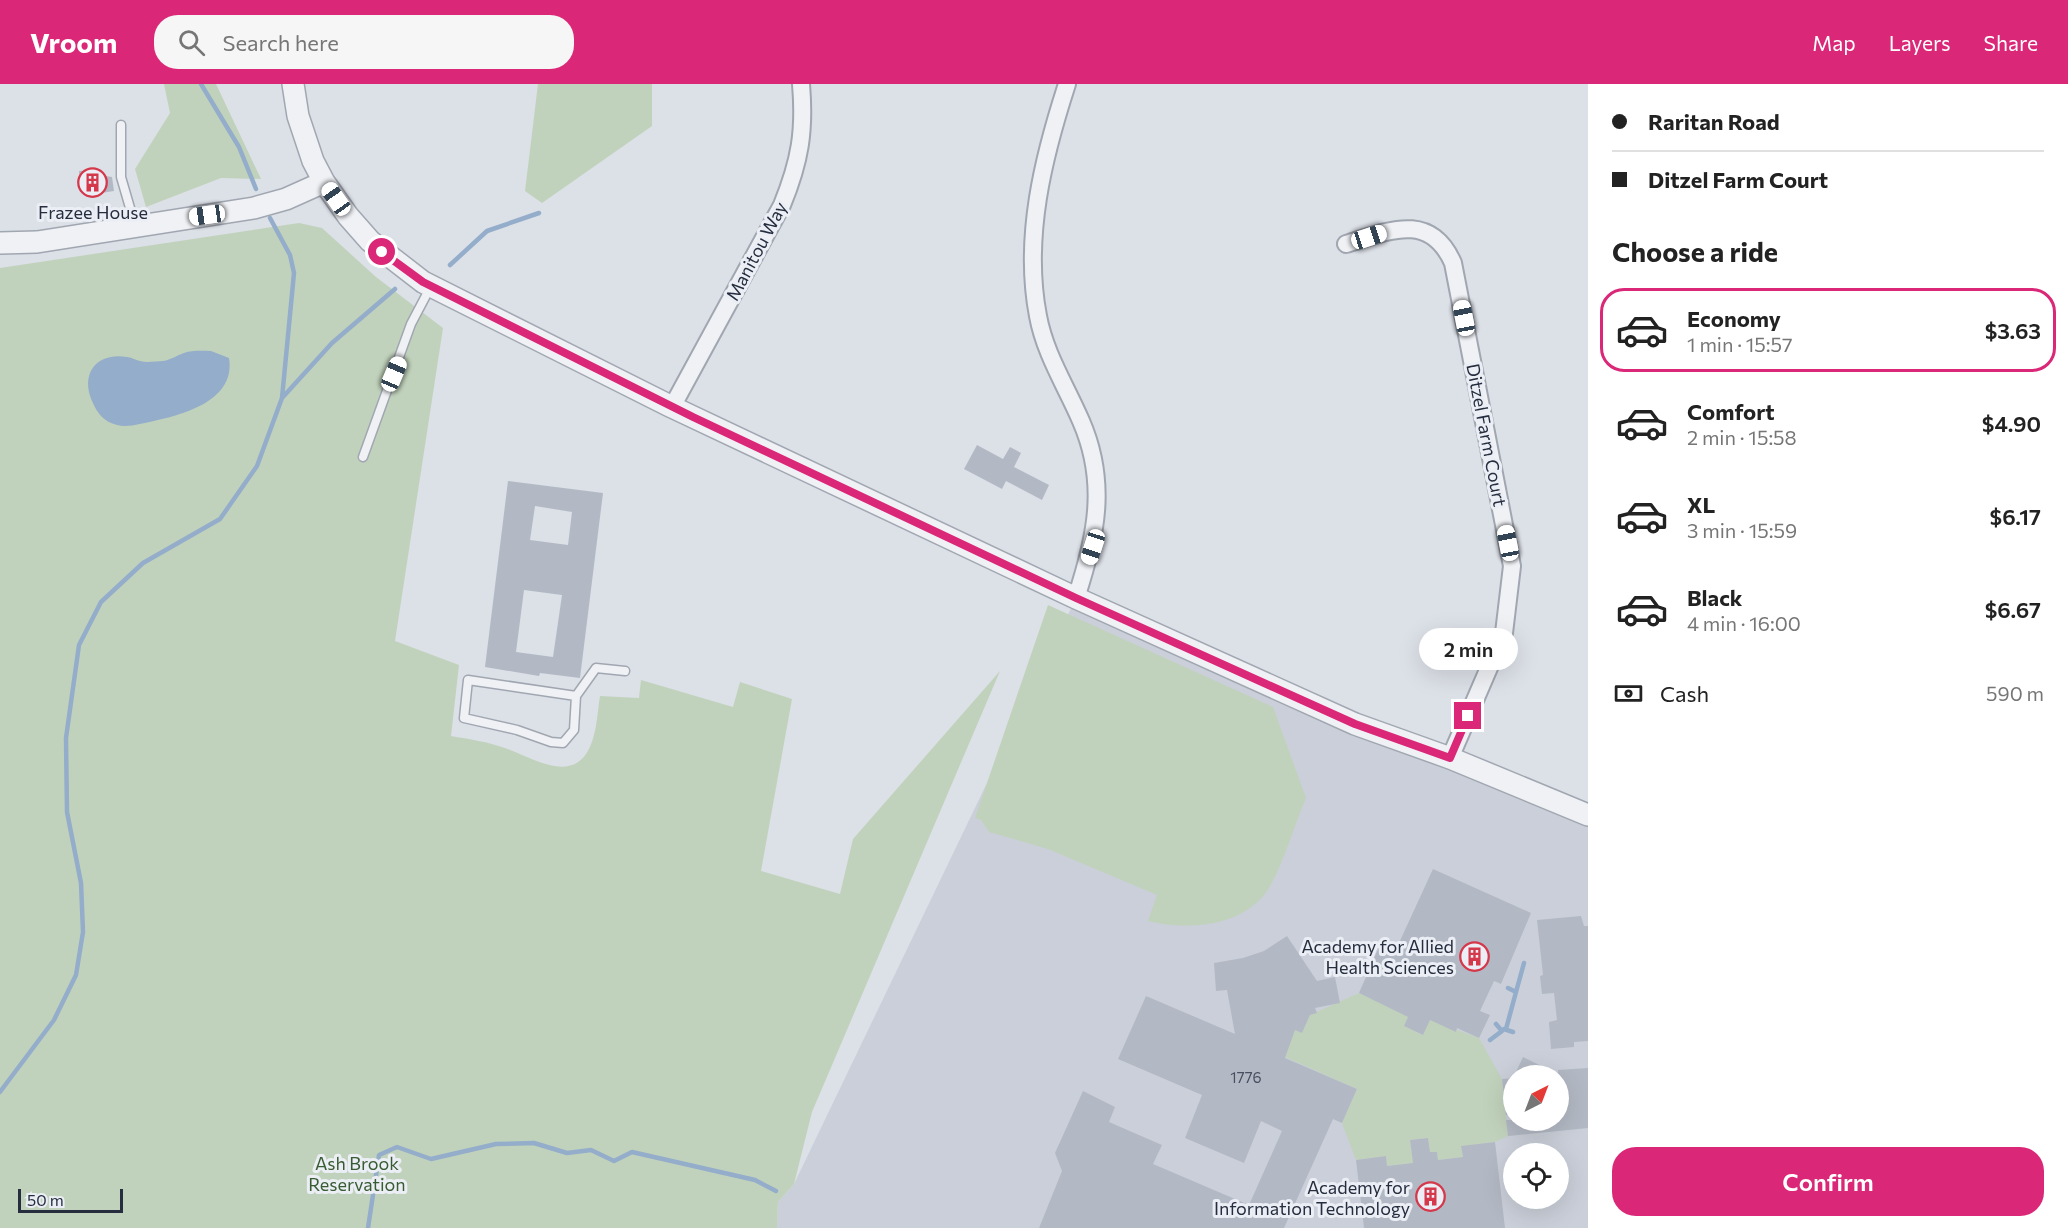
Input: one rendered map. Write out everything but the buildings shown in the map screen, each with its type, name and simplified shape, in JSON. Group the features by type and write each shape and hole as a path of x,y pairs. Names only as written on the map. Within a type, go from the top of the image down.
{"street":[{"path":"293,84 298,116 313,161 324,182 348,216 370,241 395,262 431,286 672,407 1076,598 1355,724 1450,758 1588,815"},
{"name":"Manitou Way","path":"672,407 782,204 796,170 804,133 801,84"},
{"path":"1067,84 1047,145 1035,218 1032,264 1038,316 1050,358 1090,445 1096,484 1097,517 1093,547 1076,598"},
{"path":"0,243 37,242 254,208 286,199 324,182"},
{"name":"Ditzel Farm Court","path":"1346,244 1391,230 1414,229 1431,235 1439,241 1453,263 1512,566 1504,633 1450,758"}],"lane":[{"path":"121,125 121,177 136,225"},
{"path":"363,457 411,324 431,286"},
{"path":"576,696 468,680 464,718 517,730 551,742 563,743 574,730 576,696 596,668 626,671"}],"shaded area":[{"path":"1076,598 1588,821 1588,1228 777,1228 778,1202 794,1184"}],"green space":[{"path":"164,84 216,84 261,179 221,178 146,207 135,169 170,113"},
{"path":"538,84 652,84 652,126 542,203 525,191"},
{"name":"Ash Brook Reservation","path":"299,223 322,228 376,277 443,328 395,641 459,665 451,736 499,746 558,767 569,766 578,762 590,748 600,696 639,698 641,680 733,707 740,682 792,699 761,871 840,894 853,839 1000,671 812,1112 794,1184 778,1202 777,1228 0,1228 0,268"},
{"path":"1048,605 1273,707 1306,798 1269,888 1259,901 1245,911 1214,923 1197,925 1180,926 1148,921 1157,895 1048,849 989,832 981,820 975,818"},
{"path":"1359,993 1410,1012 1405,1026 1422,1035 1430,1020 1479,1038 1502,1079 1503,1131 1507,1131 1508,1136 1495,1142 1461,1147 1463,1157 1438,1160 1437,1152 1430,1152 1428,1138 1410,1140 1413,1163 1387,1166 1386,1156 1356,1160 1342,1123 1357,1089 1285,1057 1277,1022 1302,1033 1310,1015"}],"water":[{"path":"211,351 229,358 229,372 225,385 217,395 193,409 154,421 121,426 105,419 92,401 88,382 90,373 100,361 107,358 129,357 149,362 169,360 187,352"}],"waterway":[{"path":"201,84 239,147 256,189"},
{"path":"450,265 487,231 539,213"},
{"path":"0,1092 54,1020 76,975 83,932 81,883 67,812 66,738 79,645 101,602 143,563 220,519 257,466 282,398 294,273 290,255 270,218"},
{"path":"282,398 332,343 395,289"},
{"path":"1516,992 1524,963"},
{"path":"1506,1029 1516,992 1508,988"},
{"path":"1490,1040 1502,1031 1496,1024"},
{"path":"1504,1029 1513,1032"},
{"path":"368,1228 379,1155 397,1147 431,1159 496,1144 534,1143 567,1153 591,1150 614,1161 632,1152 755,1180 776,1191"}],"place":[{"name":"Frazee House","path":"93,183"},
{"name":"Academy for Allied Health Sciences","path":"1475,956"},
{"name":"Academy for Information Technology","path":"1431,1197"}],"route":[{"path":"382,252 423,282 672,407 1076,598 1355,724 1450,758 1468,716"}]}
